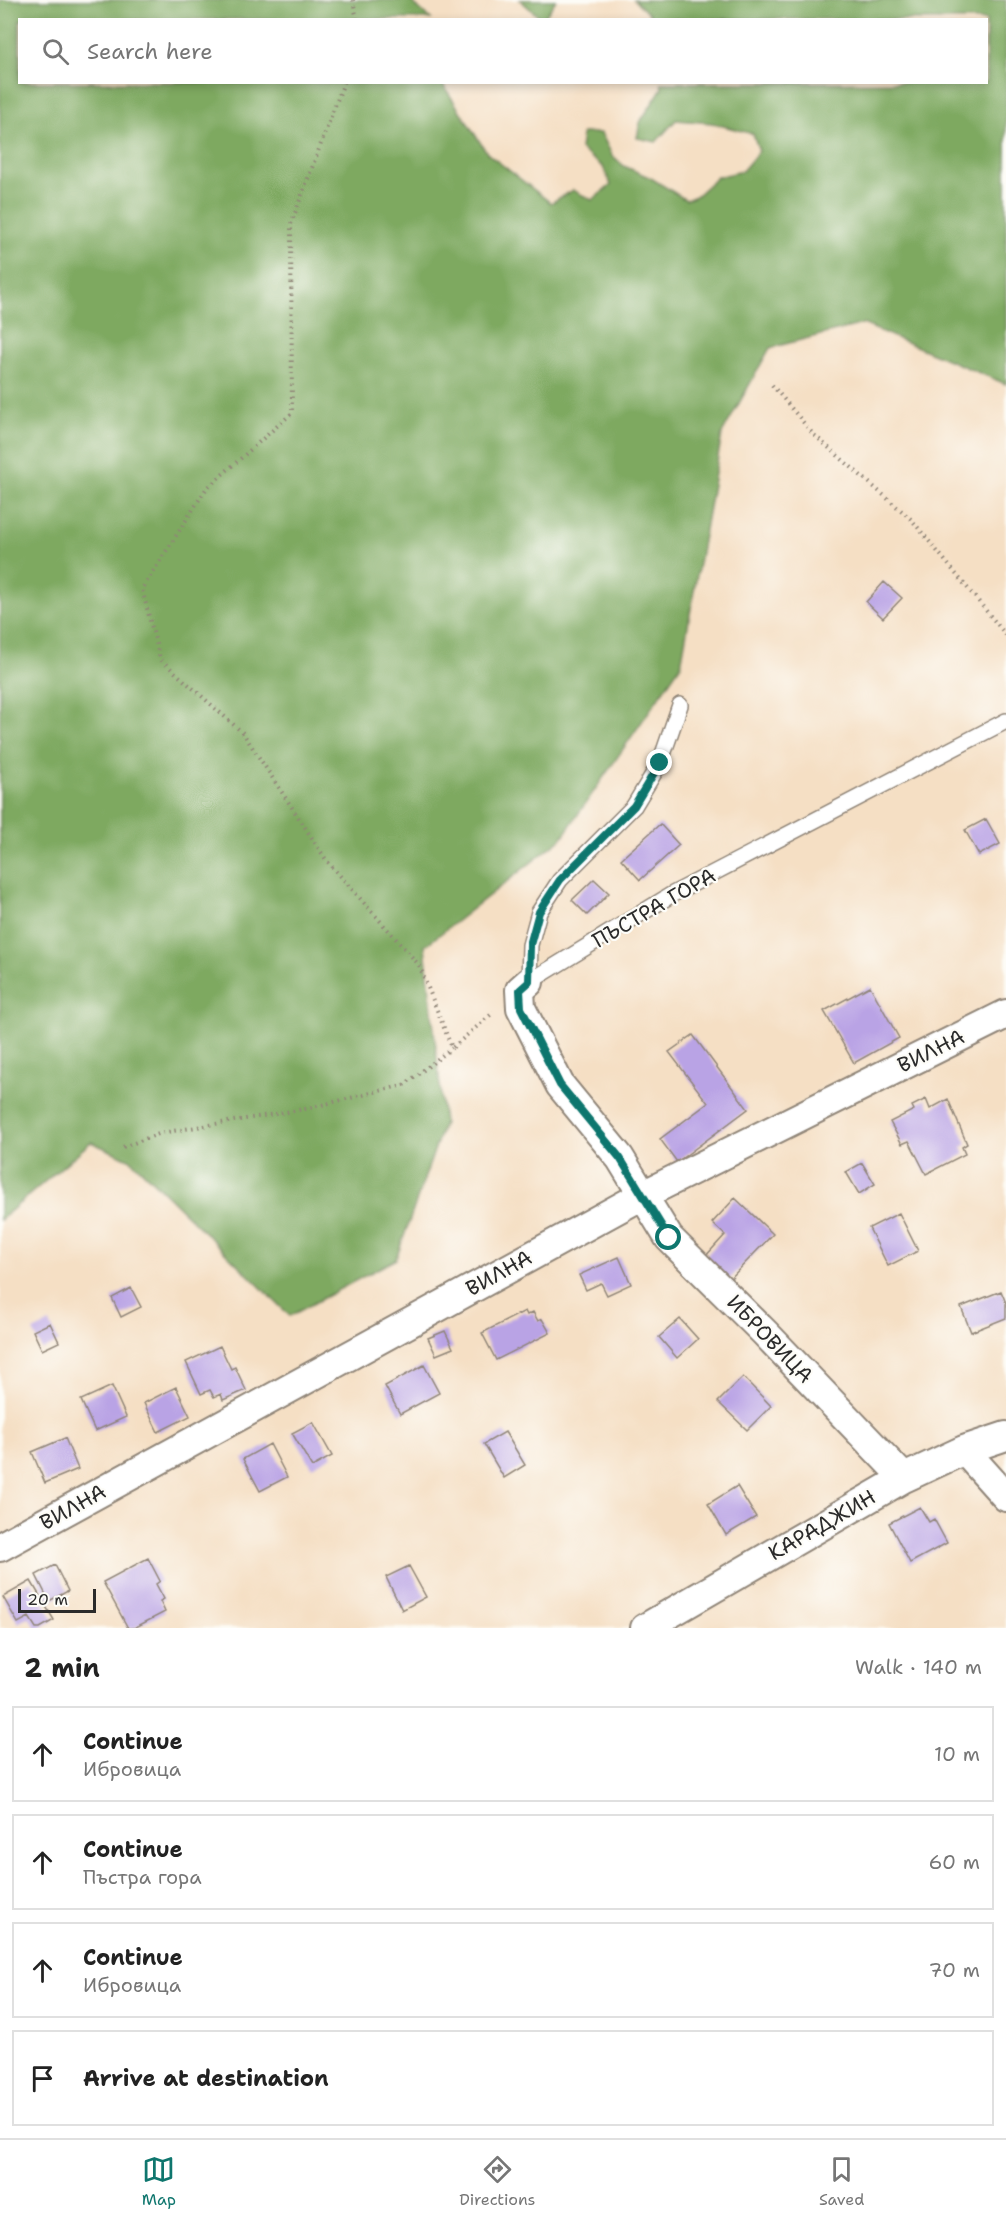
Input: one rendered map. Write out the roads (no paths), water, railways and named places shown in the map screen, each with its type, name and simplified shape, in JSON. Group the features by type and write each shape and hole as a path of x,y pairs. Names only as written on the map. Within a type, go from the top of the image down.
{"street":[{"path":"529,982 520,990 521,1008 560,1085 620,1158 643,1195"},
{"name":"ВИЛНА","path":"0,1547 643,1195 1006,1014"},
{"name":"ИБРОВИЦА","path":"643,1195 669,1238 765,1333 904,1478"},
{"name":"КАРАДЖИН","path":"645,1628 904,1478 964,1450 1006,1436"},
{"path":"964,1450 1006,1497"}],"lane":[{"path":"529,982 530,945 539,912 560,880 634,806 660,763 680,705"},
{"name":"ПЪСТРА ГОРА","path":"529,982 671,895 1006,721"}]}
